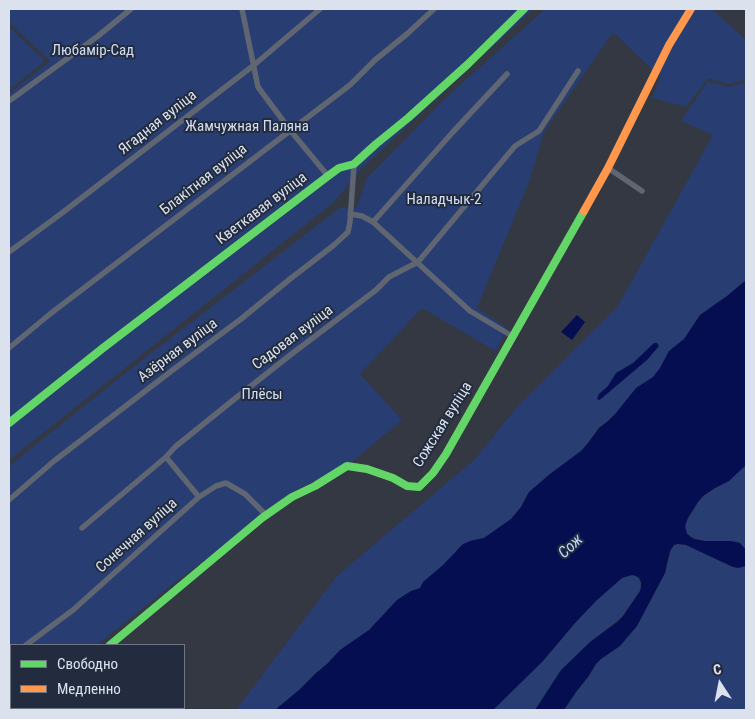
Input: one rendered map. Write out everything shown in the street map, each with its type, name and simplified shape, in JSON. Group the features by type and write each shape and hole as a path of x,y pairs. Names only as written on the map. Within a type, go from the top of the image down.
{"street":[{"path":"9,101 132,9"},
{"path":"242,9 258,86 290,130 328,176"},
{"name":"Ягадная вуліца","path":"9,252 254,65 320,9"},
{"name":"Блакітная вуліца","path":"9,348 50,314 350,85 375,60 434,9"},
{"name":"Кветкавая вуліца","path":"9,424 103,348 328,176 339,168 354,164 468,64 524,9"},
{"name":"Сожская вуліца","path":"111,644 266,515 292,497 316,486 347,466 366,468 393,478 407,486 419,487 433,474 608,168 670,45 691,9"},
{"path":"418,262 515,146 538,131 578,71"},
{"path":"373,222 507,74"},
{"name":"Азёрная вуліца","path":"9,500 54,461 241,319 348,232 354,164"},
{"path":"608,168 642,191"},
{"path":"350,214 362,216 373,222 470,311 512,336"},
{"name":"Садовая вуліца","path":"82,528 175,447 232,401 376,290 389,277 418,262"},
{"path":"166,456 199,497"},
{"name":"Сонечная вуліца","path":"27,644 72,610 199,497 216,486 226,483 245,494 266,515"}],"green space":[{"name":"Жамчужная Паляна","path":"9,9 533,9 360,170 334,202 9,460 9,94 50,61 9,22"},
{"name":"Плёсы","path":"545,9 712,9 746,40 746,80 728,84 708,78 686,107 652,98 660,77 613,32 544,132 529,182 477,308 507,328 496,351 422,308 360,374 402,420 347,466 294,491 266,515 178,580 98,644 10,644 10,709 18,709 9,710 9,466 128,371 341,207 357,208 367,178 449,95"},
{"path":"9,27 45,61 9,90"},
{"path":"708,81 727,87 746,83 746,280 700,315 684,339 669,351 653,377 636,388 616,413 598,428 581,451 529,492 521,507 511,519 484,538 473,540 459,547 449,560 420,588 411,591 397,600 369,630 340,650 299,690 275,710 236,710 337,576 475,459 517,407 618,306 713,135 681,121"},
{"path":"746,465 746,550 736,541 705,541 690,537 686,531 686,522 698,502"},
{"path":"678,544 686,545 733,567 746,566 746,710 564,710 596,664 620,646 637,626 665,573 671,548"},
{"path":"632,575 639,578 641,587 623,616 590,642 557,677 535,710 493,710 543,661 597,600 617,581"}],"water":[{"name":"Сож","path":"746,280 746,465 729,481 703,496 688,518 685,526 687,534 694,539 740,543 746,550 746,566 733,567 686,545 674,545 670,551 665,573 637,626 620,646 596,664 564,710 535,710 561,670 590,642 623,616 640,591 641,582 636,576 632,575 622,578 597,600 543,661 493,710 275,710 299,690 340,650 369,630 397,600 411,591 420,588 423,582 463,544 484,538 511,519 521,507 529,492 581,451 599,428 616,413 636,388 653,377 669,351 684,339 700,315"},
{"path":"577,315 585,322 572,340 561,332"},
{"path":"654,343 657,343 659,346 647,360 602,398 597,399 616,373 633,363"}],"traffic: fast":[{"path":"9,423 103,348 328,176 339,168 354,164 468,64 524,9"},
{"path":"111,644 262,518 292,497 315,486 347,466 367,469 393,478 407,486 419,487 433,473 446,454 584,211"}],"traffic: slow":[{"path":"584,211 608,168 669,45 691,9"}],"park label":[{"name":"Любамір-Сад","path":"93,51"},
{"name":"Наладчык-2","path":"444,200"}]}
